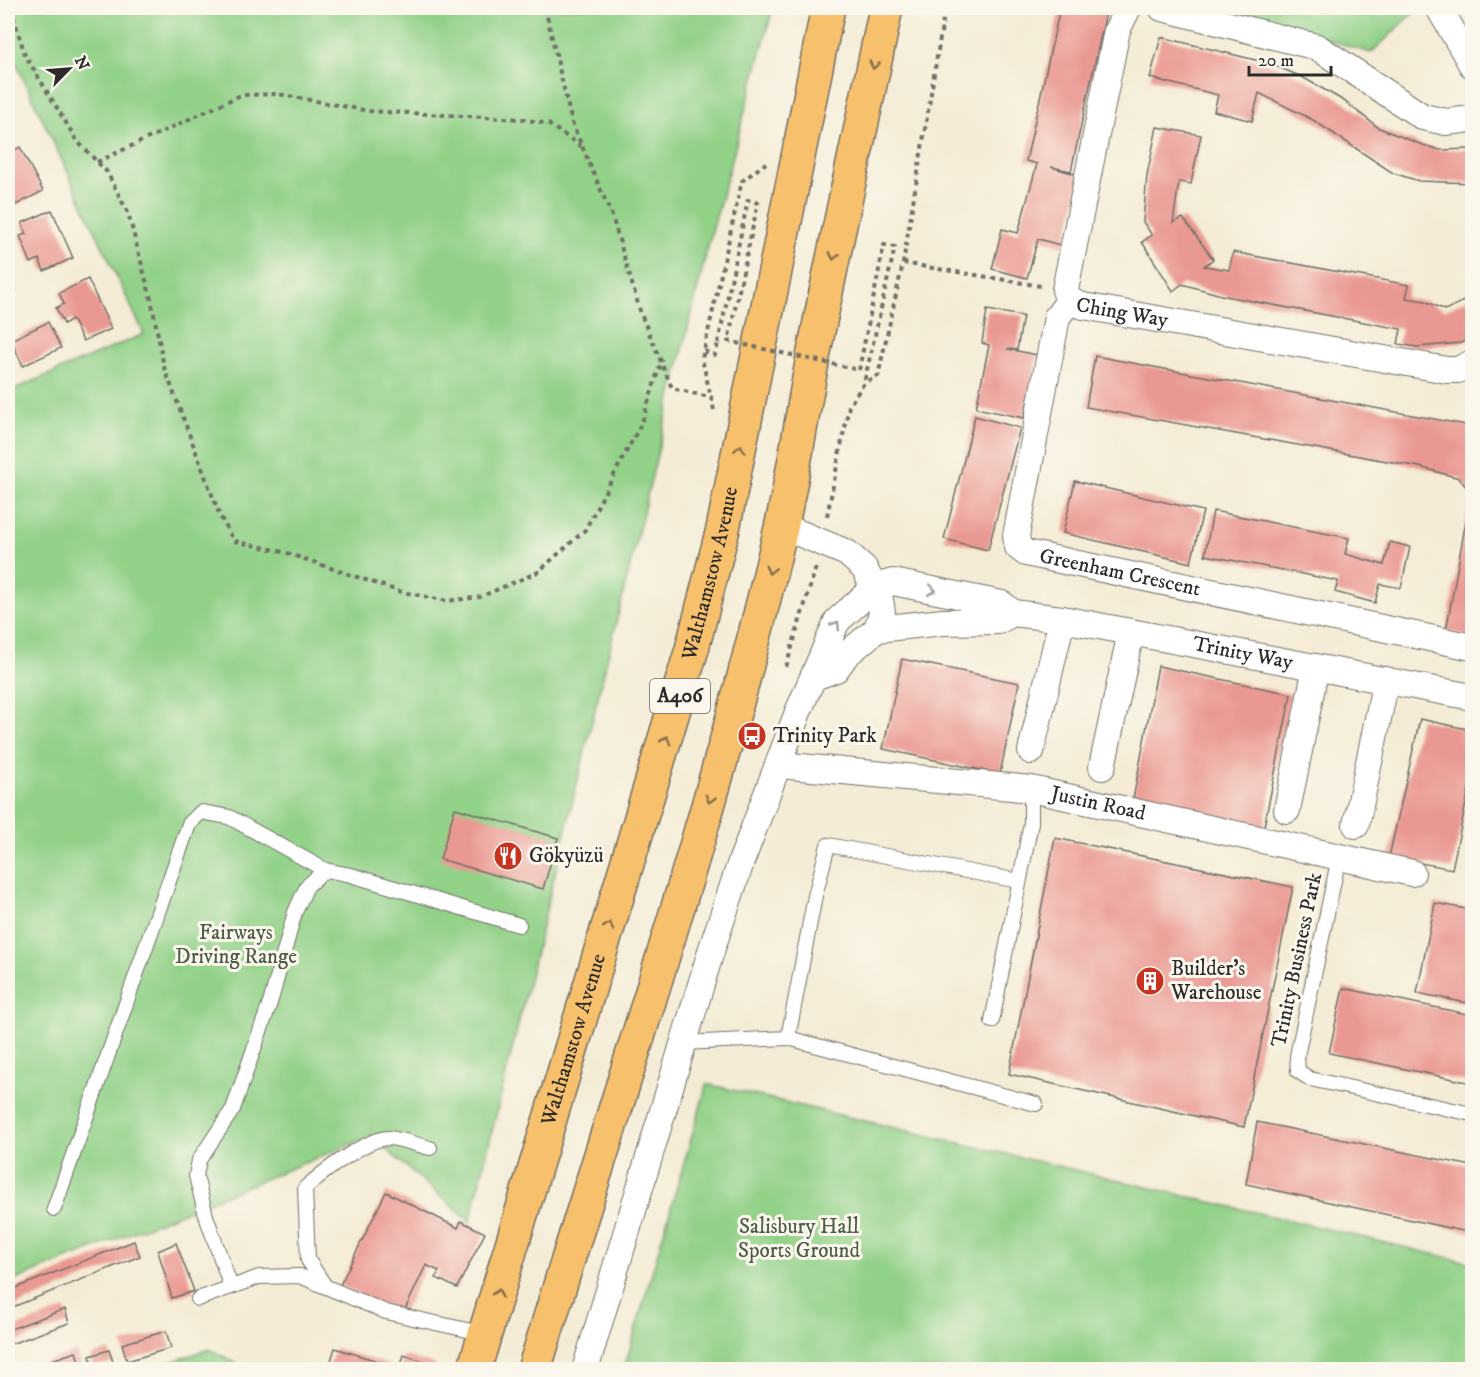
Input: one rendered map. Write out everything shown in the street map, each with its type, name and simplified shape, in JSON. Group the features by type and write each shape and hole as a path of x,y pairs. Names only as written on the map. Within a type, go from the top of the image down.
{"highway":[{"name":"Walthamstow Avenue","path":"474,1370 695,638 728,507 828,8"},
{"name":"A406","path":"534,1370 608,1128 678,914 782,526 815,347 886,8"}],"street":[{"name":"Ching Way","path":"1128,8 1117,30 1067,295 1447,370 1458,370 1473,363"},
{"path":"1162,8 1317,47 1424,117 1446,122 1473,119"},
{"path":"1439,8 1473,65"},
{"name":"Greenham Crescent","path":"1067,295 1057,317 1016,536 1018,547 1038,555 1473,647"},
{"path":"782,526 847,553 864,568 874,587 882,613 877,629 846,655 836,669 814,677"},
{"name":"Trinity Way","path":"874,587 892,582 1002,604 1013,613 1062,619 1473,697"},
{"path":"585,1370 683,1043 741,861 780,765 798,712 837,621 874,587"},
{"name":"Trinity Way","path":"877,629 943,622 998,621 1013,613"},
{"path":"1031,751 1062,619"},
{"path":"1102,767 1131,632"},
{"path":"1287,810 1316,668"},
{"path":"1356,825 1386,680"},
{"name":"Justin Road","path":"780,765 1031,789 1412,873"}],"lane":[{"path":"992,1021 1031,823 1031,789"},
{"path":"54,1209 189,824 201,812 229,817 325,870 351,875 519,925"},
{"path":"788,1038 814,896 828,845 1019,882"},
{"name":"Trinity Business Park","path":"1339,857 1297,1056 1298,1071 1311,1079 1473,1114"},
{"path":"231,1287 206,1216 196,1176 198,1160 233,1109 271,1000 296,912 307,886 325,870"},
{"path":"683,1043 788,1038 1036,1104"},
{"path":"325,1286 308,1260 305,1188 328,1167 362,1148 387,1138 430,1148"},
{"path":"198,1299 259,1277 300,1276 386,1312 485,1334"}],"path":[{"path":"11,8 25,55 77,141 107,172 128,213 151,299 164,367 220,516 234,542 284,552 398,591 447,601 480,597 538,572 585,530 642,422 662,359"},
{"path":"545,8 569,113 612,216 641,314 662,359 672,388 713,398 702,359 742,181 772,157"},
{"path":"864,383 878,376 903,263 945,8"},
{"path":"98,162 241,95 278,94 369,111 523,119 549,124 581,146"},
{"path":"704,351 715,355 748,200 758,203 728,341 859,370 884,245 895,247 868,373 849,406 826,527"},
{"path":"903,263 1067,295"},
{"path":"784,672 818,560"}],"green space":[{"name":"Fairways Driving Range","path":"8,8 773,8 706,254 470,1222 371,1136 8,1283 8,392 144,334 8,46"},
{"path":"1225,8 1417,8 1418,9 1371,53"},
{"name":"Salisbury Hall Sports Ground","path":"707,1084 1472,1263 1472,1369 624,1369"},
{"path":"209,1349 249,1369 150,1369"}],"building":[{"path":"1060,8 1107,8 1071,171 1051,167 1082,176 1064,246 1038,239 1027,278 992,269 1002,229 1018,233 1037,164 1026,161"},
{"path":"1161,37 1268,63 1302,77 1344,101 1379,128 1420,144 1440,150 1472,149 1472,183 1419,181 1393,173 1313,120 1259,93 1252,121 1214,111 1218,95 1150,78"},
{"path":"1157,127 1201,135 1191,184 1179,182 1173,223 1183,218 1213,259 1204,266 1229,270 1233,252 1409,285 1406,298 1425,301 1445,310 1472,297 1472,337 1461,343 1417,347 1398,344 1401,329 1225,296 1182,284 1173,291 1142,242 1152,235 1143,222 1147,175"},
{"path":"20,147 43,191 16,205 11,195 8,197 8,154"},
{"path":"52,210 73,258 44,271 39,259 31,263 20,236 26,234 22,223"},
{"path":"8,271 16,290 8,294"},
{"path":"88,279 111,329 83,341 72,319 64,324 56,308 64,304 59,293"},
{"path":"987,310 1023,316 1017,350 1007,349 1038,355 1024,418 976,408 989,345 982,343"},
{"path":"48,322 61,348 23,366 11,340"},
{"path":"1095,356 1472,426 1472,637 1446,631 1471,493 1459,478 1420,467 1086,407"},
{"path":"975,416 1020,428 988,550 944,539"},
{"path":"1075,481 1203,511 1191,563 1063,533"},
{"path":"1213,511 1349,538 1345,554 1384,565 1390,542 1410,547 1401,588 1380,584 1375,603 1335,592 1338,581 1205,555"},
{"path":"902,659 1019,683 1000,774 883,749"},
{"path":"1158,666 1291,694 1263,831 1132,805"},
{"path":"1420,719 1472,730 1472,775 1452,869 1389,857"},
{"path":"455,808 558,838 543,889 440,859"},
{"name":"Builder's Warehouse","path":"1055,838 1293,887 1244,1127 1009,1074"},
{"path":"1435,903 1472,910 1472,1004 1417,993"},
{"path":"1343,988 1472,1015 1472,1083 1329,1053"},
{"path":"1257,1122 1472,1166 1472,1233 1246,1184"},
{"path":"386,1192 458,1228 461,1221 485,1233 457,1288 436,1278 439,1271 426,1265 402,1316 340,1285"},
{"path":"134,1241 140,1256 8,1309 8,1291"},
{"path":"176,1243 194,1291 172,1298 158,1251"},
{"path":"65,1309 69,1323 8,1345 8,1330"},
{"path":"166,1331 171,1348 127,1361 122,1344"},
{"path":"335,1348 400,1368 404,1355 436,1365 435,1370 328,1370"},
{"path":"109,1350 113,1362 93,1368 90,1356"},
{"path":"76,1352 82,1370 24,1370 24,1369"}],"place":[{"name":"Trinity Park","path":"752,736"},
{"name":"Gökyüzü","path":"508,856"},
{"name":"Builder's Warehouse","path":"1150,981"}]}
